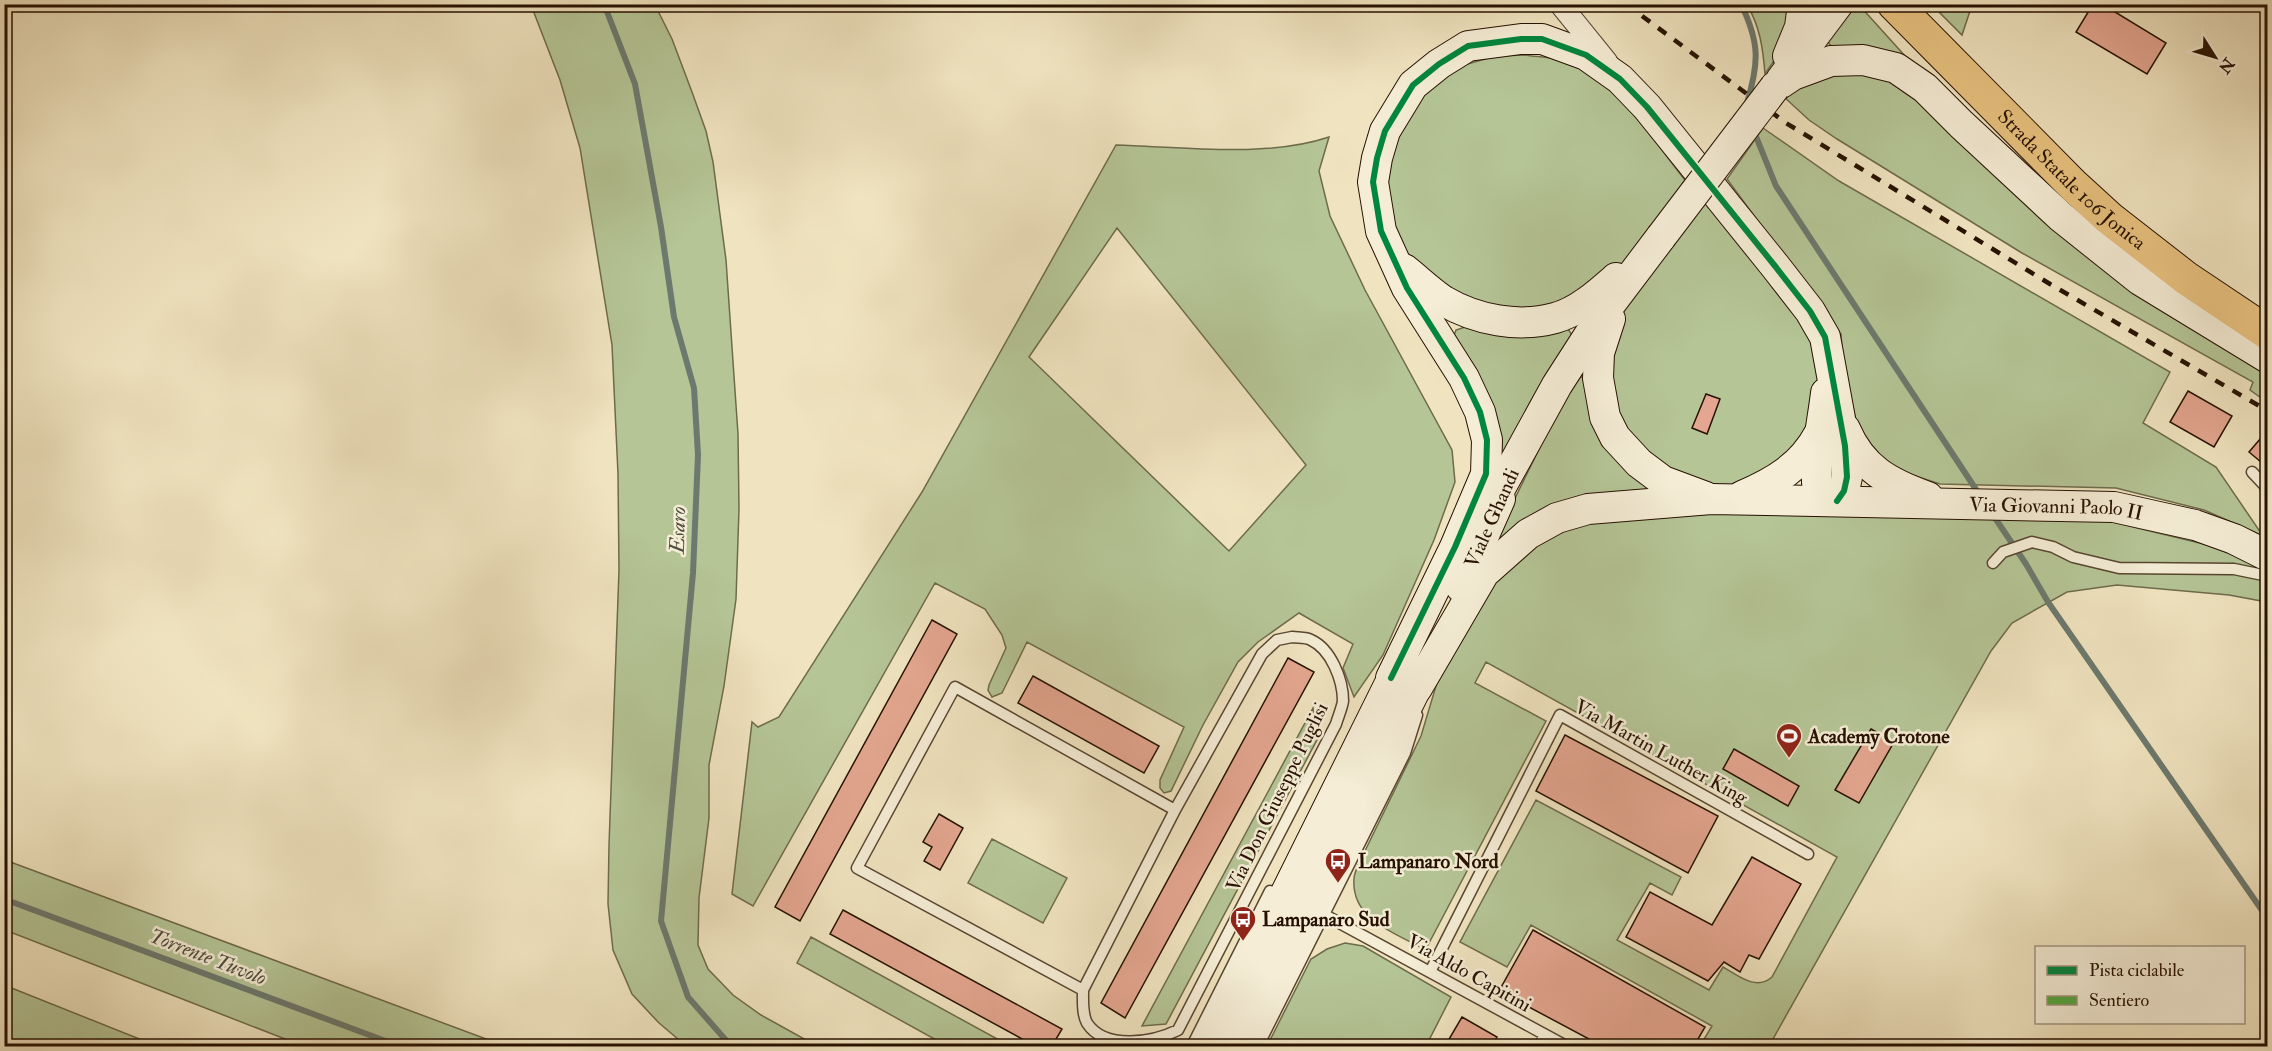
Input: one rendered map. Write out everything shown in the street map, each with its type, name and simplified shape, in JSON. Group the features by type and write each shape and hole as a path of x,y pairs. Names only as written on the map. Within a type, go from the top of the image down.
{"main road":[{"name":"Strada Statale 106 Jonica","path":"1894,4 2083,194 2176,270 2268,333"}],"street":[{"path":"1560,4 1620,79 1647,107 1810,311 1825,337 1829,358 1831,423 1816,471 1816,490 1829,501"},
{"path":"1775,87 1800,27 1803,4"},
{"path":"1722,499 1663,481 1639,463 1615,437 1605,417 1600,397 1599,353 1609,321 1660,237 1838,4"},
{"path":"1404,683 1455,547 1486,474 1487,440 1480,412 1464,378 1407,288 1381,231 1373,182 1385,130 1413,85 1438,64 1468,46 1521,39 1542,39 1586,55 1620,79"},
{"path":"1775,87 1793,75 1831,61 1863,60 1896,68 1925,87 1961,124 2061,217 2140,280 2268,358"},
{"path":"1397,264 1444,301 1471,314 1504,322 1533,322 1557,318 1602,291 1660,237"},
{"name":"Viale Ghandi","path":"1209,1047 1404,683 1557,385 1602,315 1660,237"},
{"path":"1404,683 1484,573 1528,534 1557,518 1588,509 1722,499 1778,479 1806,456 1831,423"},
{"path":"1831,423 1847,434 1875,472 1890,483 1947,504"},
{"name":"Via Giovanni Paolo II","path":"1722,499 2114,507 2205,528 2268,556"},
{"name":"Viale Ghandi","path":"1239,1047 1404,683"}],"lane":[{"path":"2252,472 2268,489"},
{"path":"1993,563 2003,552 2032,542 2053,547 2073,557 2119,568 2234,569 2268,576"},
{"name":"Via Don Giuseppe Puglisi","path":"1292,637 1309,638 1323,647 1332,660 1343,702 1336,724 1250,895 1178,1030 1159,1039 1135,1043 1104,1037 1087,1023 1083,1008 1083,990 1175,810 1262,654 1277,640 1292,637"},
{"path":"1257,1047 1405,753 1419,710 1404,683 1364,709"},
{"path":"1083,990 857,868 955,687 1175,810"},
{"name":"Via Martin Luther King","path":"1430,972 1560,715 1808,854"},
{"path":"1192,1047 1274,883"},
{"path":"1250,895 1264,902"},
{"name":"Via Aldo Capitini","path":"1323,914 1566,1047"},
{"path":"1539,1047 1545,1035"}],"green space":[{"path":"531,5 655,5 672,39 706,131 713,162 726,260 738,434 739,509 736,599 724,686 709,765 709,818 699,898 698,945 708,969 733,995 761,1015 817,1046 686,1046 658,1022 632,994 613,950 608,904 619,570 618,474 612,345 580,148 560,80"},
{"path":"1747,5 1791,5 1780,52 1765,74 1760,38"},
{"path":"1853,5 1859,5 1915,67 1831,46 1828,42"},
{"path":"1932,5 1972,5 1962,35"},
{"path":"1524,55 1565,61 1600,82 1632,113 1685,180 1630,259 1604,285 1574,300 1517,318 1418,275 1389,224 1384,198 1393,139 1424,92 1460,66 1496,56"},
{"path":"1839,68 1895,79 2267,366 2267,402 2250,390 2253,382 2022,253 1837,139 1809,120 1783,96"},
{"path":"1763,128 1839,181 2170,372 2143,423 2216,467 2263,536 2204,510 2116,488 1940,484 1894,469 1860,437 1843,366 1841,334 1727,179"},
{"path":"1329,137 1319,171 1330,216 1365,290 1452,450 1455,482 1434,540 1383,655 1354,697 1343,668 1353,644 1299,613 1258,642 1238,662 1203,725 1171,791 1164,793 1160,788 1160,780 1184,727 1027,642 1002,693 992,697 988,690 989,685 1006,648 1002,635 985,609 935,583 753,906 732,894 752,722 758,727 779,717 922,492 1116,145 1224,150 1305,143","holes":["1117,228 1306,465 1229,551 1029,357"]},
{"path":"1708,198 1806,322 1821,369 1804,439 1748,483 1724,487 1689,482 1635,449 1607,391 1613,332 1625,308"},
{"path":"1468,326 1568,329 1572,335 1494,483 1453,338 1456,330"},
{"path":"1584,377 1661,494 1501,547 1494,541 1574,378"},
{"path":"1662,510 2100,519 2208,545 2236,556 2267,572 2267,602 2229,595 2117,585 2067,592 2012,623 1991,651 1769,1046 1700,1046 1712,1026 1531,925 1507,967 1460,942 1536,800 1681,877 1672,895 1650,883 1617,940 1709,990 1723,967 1748,981 1760,983 1772,977 1837,857 1486,662 1475,683 1546,721 1428,945 1422,948 1387,930 1367,914 1359,904 1354,879 1421,736 1442,666 1496,572 1551,530"},
{"path":"1313,708 1318,738 1166,1024 1142,1026"},
{"path":"992,839 1067,878 1043,923 968,883"},
{"path":"5,860 505,1046 303,1046 5,930"},
{"path":"811,937 1010,1046 947,1046 797,963"},
{"path":"1345,943 1363,946 1451,997 1426,1046 1267,1046 1311,959 1327,949"},
{"path":"4,985 157,1046 5,1046"}],"building":[{"path":"2093,4 2102,4 2166,43 2147,74 2076,32"},
{"path":"2188,391 2232,416 2214,447 2170,422"},
{"path":"1706,394 1720,399 1707,434 1692,428"},
{"path":"2268,431 2268,468 2249,452"},
{"path":"932,620 957,634 800,921 775,907"},
{"path":"1288,658 1314,672 1125,1018 1101,1003"},
{"path":"1033,676 1159,746 1144,773 1018,703"},
{"path":"1871,729 1894,742 1859,803 1835,790"},
{"path":"1565,735 1718,816 1688,873 1536,791"},
{"path":"1734,749 1799,786 1788,806 1723,769"},
{"path":"939,814 963,828 940,870 924,861 932,847 923,842"},
{"path":"1752,857 1801,884 1759,959 1749,955 1740,972 1724,962 1708,981 1626,937 1650,892 1712,925"},
{"path":"843,910 1062,1029 1052,1046 1035,1046 830,934"},
{"path":"1533,930 1705,1027 1694,1046 1602,1046 1499,991"},
{"path":"1462,1017 1497,1037 1492,1046 1445,1046"}],"waterway":[{"name":"Esaro","path":"604,4 635,84 661,227 674,317 694,388 698,455 693,573 661,921 688,997 731,1046"},
{"path":"1741,4 1752,30 1756,53 1754,76 1747,103"},
{"path":"1753,129 1776,186 1979,494"},
{"path":"1993,515 2048,602 2268,919"},
{"name":"Torrente Tuvolo","path":"4,899 399,1046"}],"railway":[{"path":"1626,4 1786,123 2050,284 2268,411"}],"marked path":[{"path":"1135,1043 1138,1046"}],"cycle path":[{"path":"1391,678 1455,547 1486,474 1487,440 1480,412 1464,378 1407,288 1381,231 1373,182 1385,131 1413,85 1439,64 1468,46 1521,39 1542,39 1586,55 1620,79 1647,107 1810,311 1825,337 1845,446 1847,477 1844,491 1837,501"}],"place":[{"name":"Academy Crotone","path":"1789,759"},
{"name":"Lampanaro Nord","path":"1338,884"},
{"name":"Lampanaro Sud","path":"1243,942"}]}
